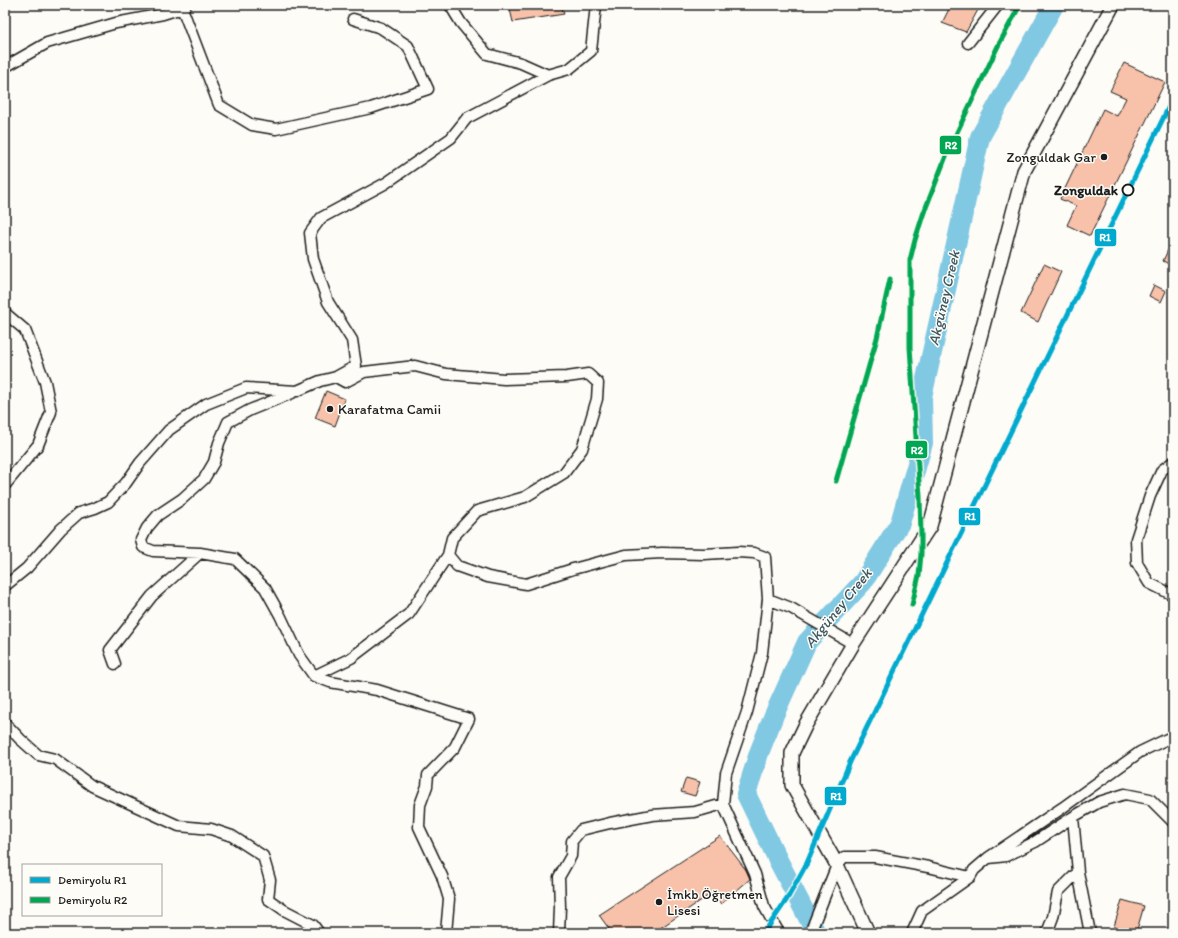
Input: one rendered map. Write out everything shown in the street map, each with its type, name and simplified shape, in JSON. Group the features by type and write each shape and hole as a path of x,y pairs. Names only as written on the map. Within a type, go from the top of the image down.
{"street":[{"path":"450,5 461,23 487,54 521,63 548,75"},
{"path":"446,933 449,899 442,876 419,827 420,806 427,786 428,775 455,747 469,719 377,690 330,682 314,676 298,655 280,614 265,588 235,559 200,553 153,551 143,547 141,540 147,528 158,515 182,499 204,479 214,462 219,443 228,422 250,410 320,381 336,377 356,366 352,340 328,302 313,259 310,233 321,218 386,183 451,138 467,118 548,75 570,69 591,51 596,5"},
{"path":"968,43 998,5"},
{"path":"868,933 837,865 792,785 792,753 806,724 853,644 930,526 1024,171 1113,5"},
{"path":"5,67 48,43 116,22 163,14 184,7 219,105 252,125 276,129 371,108 428,89 408,46 381,28 353,19"},
{"path":"5,313 25,330 45,382 51,412 38,445 5,485"},
{"path":"314,676 351,658 409,614 448,555 452,538 477,511 525,496 564,473 582,449 597,399 598,383 588,374 567,377 504,379 446,374 415,366 364,372 346,382 336,377"},
{"path":"5,586 27,568 60,529 79,513 108,502 126,483 140,463 169,430 206,404 246,388 296,391"},
{"path":"1173,462 1162,470 1150,496 1136,539 1137,563 1149,583 1173,596"},
{"path":"448,555 457,566 488,577 526,584 573,569 626,555 738,552 754,553 765,557 768,599 762,653 747,712 726,773 722,804 755,874 764,906 779,933"},
{"path":"115,664 110,650 127,626 152,596 200,553"},
{"path":"768,599 791,608 810,618 853,644"},
{"path":"5,723 38,755 55,759 92,786 179,826 211,829 232,836 263,856 270,880 268,899 284,910 313,925 319,933"},
{"path":"912,933 922,911 970,877 974,870 988,858 1062,808 1140,752 1173,738"},
{"path":"988,858 1012,854 1035,842 1099,802 1125,794 1150,799 1173,822"},
{"path":"559,933 559,877 571,856 572,841 581,830 652,815 695,812 722,804"},
{"path":"1073,817 1078,872 1090,933"},
{"path":"810,933 825,899 837,865 844,857 875,857 970,877"},
{"path":"1047,933 1053,917 1058,892 1078,872"}],"building":[{"path":"509,5 561,5 564,14 513,22"},
{"path":"951,5 971,5 979,8 966,32 942,23"},
{"name":"Zonguldak Gar","path":"1124,63 1165,82 1090,236 1067,225 1076,206 1060,199 1103,109 1117,116 1126,98 1110,91"},
{"path":"1173,239 1173,266 1163,261"},
{"path":"1044,264 1061,272 1038,322 1021,313"},
{"path":"1154,285 1166,291 1161,302 1149,296"},
{"name":"Karafatma Camii","path":"326,391 345,399 335,426 315,418"},
{"path":"686,778 700,782 695,796 681,792"},
{"name":"İmkb Öğretmen Lisesi","path":"720,836 746,870 750,879 721,904 712,893 653,933 612,933 599,915"},
{"path":"1122,900 1144,906 1136,933 1112,933"}],"waterway":[{"name":"Akgüney Creek","path":"816,933 746,794 759,753 774,715 807,642 863,582 900,523 923,443 922,397 980,137 1054,5"}],"rail line":[{"name":"R2","path":"912,605 919,575 921,534 910,347 910,260 923,215 948,151 998,46 1020,5"},
{"name":"R1","path":"764,933 787,899 807,863 850,762 1173,98"},
{"name":"R2","path":"836,481 877,338 890,279"}],"place":[{"name":"Zonguldak Gar","path":"1104,157"},
{"name":"Zonguldak","path":"1128,190"},
{"name":"Karafatma Camii","path":"330,409"},
{"name":"İmkb Öğretmen Lisesi","path":"659,902"}]}
